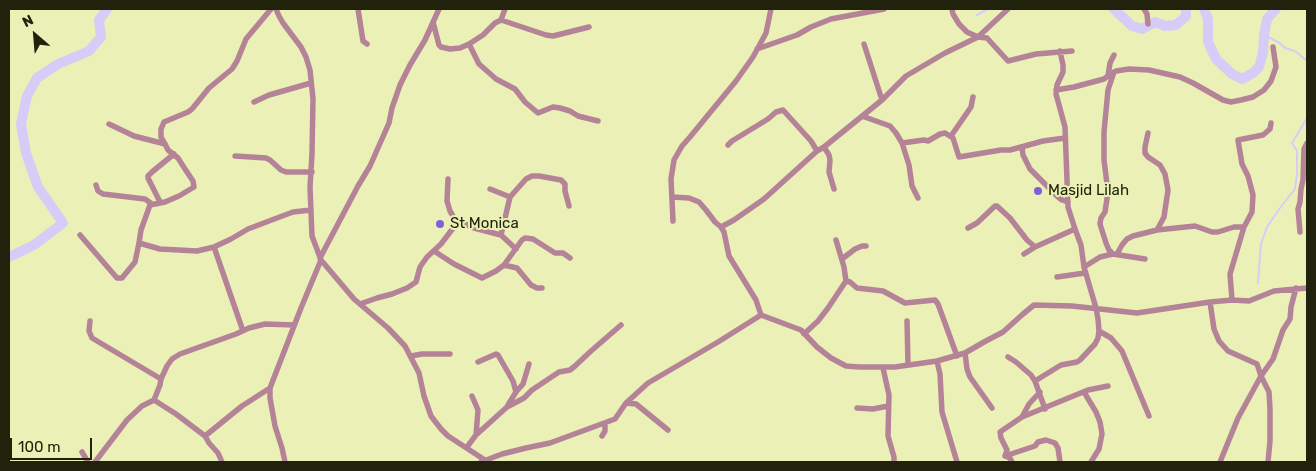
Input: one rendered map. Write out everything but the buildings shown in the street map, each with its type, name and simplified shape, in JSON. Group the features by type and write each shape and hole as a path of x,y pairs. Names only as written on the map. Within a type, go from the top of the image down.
{"street":[{"path":"80,235 117,278 122,278 135,262 141,230 150,205 179,196 194,187 193,181 165,144 161,133 164,122 192,109 209,88 232,69 246,39 271,9"},
{"path":"276,9 306,57 311,83 313,99 310,187 312,236 321,259 346,291 405,346 419,373 431,416 441,429 485,462 502,454 550,443 615,419 626,403 648,383 761,315"},
{"path":"358,9 363,41 367,44"},
{"path":"285,462 270,398 270,388 321,259 370,166 389,123 400,85 425,40 439,9"},
{"path":"501,20 505,9"},
{"path":"673,221 671,179 674,160 682,146 736,80 757,49 766,33 771,9"},
{"path":"757,49 831,20 884,9"},
{"path":"952,9 959,24 967,32 978,37 987,38 1008,61 1036,54 1072,51"},
{"path":"722,226 764,199 817,150 824,147 882,100 906,76 945,53 978,37 1008,9"},
{"path":"1144,9 1147,14 1148,24"},
{"path":"433,22 441,47 454,48 469,44 501,20 541,35 553,36 589,27"},
{"path":"469,44 479,64 496,79 514,89 538,114 553,107 598,121"},
{"path":"864,44 882,100"},
{"path":"1056,90 1104,79 1111,74 1133,68 1170,74 1193,83 1223,100 1231,102 1253,97 1264,90 1271,81 1276,67 1273,47"},
{"path":"1035,381 1061,365 1080,360 1095,344 1099,331 1096,308 1084,270 1082,245 1075,229 1068,202 1065,127 1056,94 1063,72 1060,51"},
{"path":"1114,55 1110,63 1111,74 1104,132 1104,160 1108,192 1105,212 1100,224 1109,250 1115,254"},
{"path":"254,102 269,95 311,83"},
{"path":"951,136 971,106 973,97"},
{"path":"728,145 776,112 783,110 811,140 817,150"},
{"path":"862,116 890,126 902,142 911,171 912,186 918,198"},
{"path":"108,124 134,136 165,144"},
{"path":"1232,300 1230,274 1244,227 1252,212 1253,195 1248,176 1242,164 1238,140 1263,135 1270,129 1271,124"},
{"path":"902,142 928,141 945,133 953,138 959,157 1010,150 1043,141 1065,138"},
{"path":"1148,133 1145,153 1148,158 1160,165 1165,174 1168,190 1164,217 1157,230"},
{"path":"1300,232 1298,209 1306,173 1304,150 1307,143"},
{"path":"824,147 829,155 829,172 834,190"},
{"path":"1022,147 1023,155 1030,169 1057,196 1068,202"},
{"path":"160,202 148,176 174,154"},
{"path":"236,156 266,158 286,172 312,172"},
{"path":"501,235 510,197 526,178 539,176 561,180 565,184 569,206"},
{"path":"448,178 447,201 457,223"},
{"path":"96,185 98,191 104,194 145,199 152,204"},
{"path":"490,189 510,197"},
{"path":"672,197 689,198 699,202 715,222 722,226 729,256 756,300 761,315"},
{"path":"968,228 997,206 1035,247"},
{"path":"139,243 160,249 197,251 214,247 248,229 293,212 311,210"},
{"path":"360,304 392,294 416,282 420,267 457,223"},
{"path":"457,223 463,223 501,235 516,249"},
{"path":"1115,254 1127,239 1157,230 1195,226 1212,232 1218,232 1234,227 1244,227"},
{"path":"1024,254 1075,229"},
{"path":"434,251 454,264 482,278 504,265 525,238 533,239 555,253 563,253 570,258"},
{"path":"804,334 818,321 845,285 844,267 836,240"},
{"path":"842,259 855,249 866,246"},
{"path":"214,247 243,331"},
{"path":"1057,277 1084,270 1100,257 1115,254 1145,259"},
{"path":"504,265 517,268 531,285 536,288 542,288"},
{"path":"846,281 857,288 882,291 905,303 935,300 957,356"},
{"path":"1220,462 1238,418 1261,376 1273,359 1283,330 1290,319 1296,288"},
{"path":"761,315 801,330 817,347 831,358 846,366 883,368 937,362 965,353 1003,332 1022,314 1034,306 1072,306 1136,313 1210,302 1249,301 1274,291 1307,288"},
{"path":"1210,302 1214,329 1219,341 1228,351 1257,364 1269,392 1270,441 1268,462"},
{"path":"90,321 89,330 92,338 161,379"},
{"path":"907,321 908,365"},
{"path":"96,462 127,420 142,406 154,400 161,379 172,359 180,354 249,328 265,324 294,325"},
{"path":"467,447 476,435 507,407 524,398 558,372 570,370 621,324"},
{"path":"1099,331 1111,338 1122,351 1149,416"},
{"path":"965,353 970,377 992,408"},
{"path":"410,356 450,354"},
{"path":"478,362 496,354 498,355 513,381 516,392"},
{"path":"1008,357 1026,370 1035,381 1045,408"},
{"path":"937,362 940,374 942,412 956,462"},
{"path":"507,407 523,384 529,364"},
{"path":"883,368 889,395 888,436 894,462"},
{"path":"1005,456 1007,450 1000,432 1022,417 1084,392 1108,386"},
{"path":"205,436 242,406 270,388"},
{"path":"1022,417 1029,404 1040,392"},
{"path":"1084,392 1096,412 1102,434 1099,448 1091,462"},
{"path":"472,396 478,410 476,435"},
{"path":"154,400 205,436 208,443 218,453 222,462"},
{"path":"626,403 636,404 668,430"},
{"path":"858,408 873,409 888,406"},
{"path":"602,436 605,431 605,423"},
{"path":"1005,456 1035,446 1038,442 1046,440 1055,443 1058,448 1060,462"},
{"path":"82,452 88,462"},
{"path":"1005,456 1010,458 1012,462"}],"waterway":[{"path":"9,257 34,245 63,223 38,187 26,153 21,124 27,96 37,78 58,64 89,51 101,37 99,20 107,9"},
{"path":"977,15 988,9"},
{"path":"1114,9 1132,26 1142,29 1155,22 1165,26 1176,25 1186,16 1186,9"},
{"path":"1204,9 1208,19 1208,42 1216,59 1232,74 1242,79 1259,67 1263,53 1267,19 1276,9"},
{"path":"1264,35 1285,48 1295,51 1307,61"},
{"path":"1258,283 1261,244 1267,227 1295,189 1297,151 1292,143 1307,118"}],"place":[{"name":"Masjid Lilah","path":"1038,191"},
{"name":"St Monica","path":"440,224"}]}
